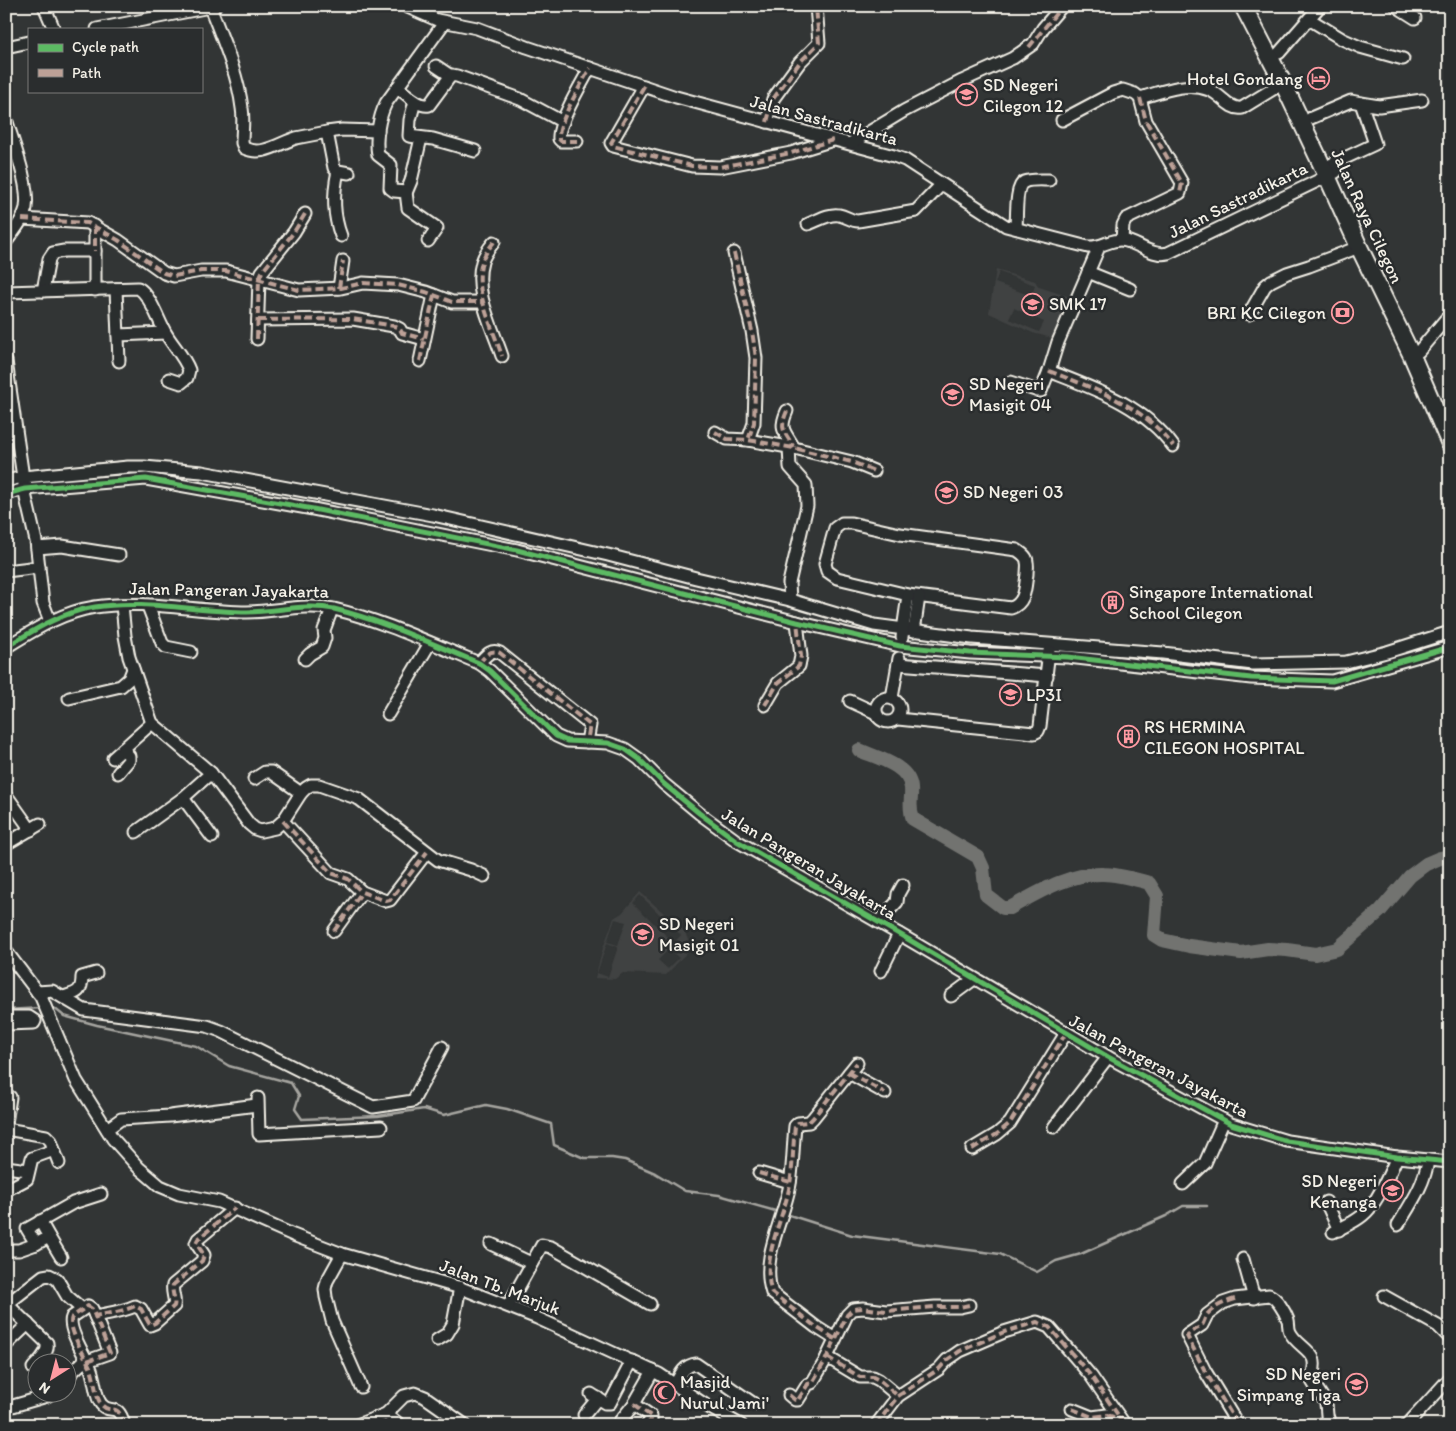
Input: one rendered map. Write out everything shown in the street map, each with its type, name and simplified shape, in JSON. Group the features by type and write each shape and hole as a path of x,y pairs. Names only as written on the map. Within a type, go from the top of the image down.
{"highway":[{"name":"Jalan Raya Cilegon","path":"1243,6 1282,83 1332,171 1415,353 1450,444"},
{"name":"Jalan Raya Cilegon","path":"1255,6 1312,118 1359,247 1449,418"}],"street":[{"path":"44,6 54,28"},
{"name":"Jalan Sastradikarta","path":"405,6 444,22 477,28 527,47 684,99 833,140 851,143 905,160 997,222 1088,247 1099,247 1112,241 1122,240 1159,254 1168,253 1332,171 1375,144 1361,103"},
{"path":"767,122 773,99 800,62 819,43 816,6"},
{"path":"851,143 904,111 1013,58 1033,44 1043,28 1062,6"},
{"path":"1279,53 1320,6"},
{"path":"1396,6 1415,18"},
{"path":"102,28 212,7 240,97 242,143 244,148 255,151 271,149 295,138 342,130 378,132"},
{"path":"1309,19 1342,39 1360,47 1403,59"},
{"path":"406,193 394,191 390,188 391,165 378,155 378,132 382,112 444,22"},
{"path":"7,46 28,42"},
{"path":"436,66 451,76 462,77 520,99 563,122"},
{"path":"577,141 563,141 559,139 558,134 590,68"},
{"path":"398,88 424,106 430,105 451,76"},
{"path":"1140,98 1173,88 1194,87 1210,90 1231,106 1239,109 1282,83"},
{"path":"644,86 611,143 613,146 692,166 720,167 791,153 833,140"},
{"path":"1062,120 1113,93 1123,90 1133,93 1140,98 1146,121 1182,183 1180,193 1126,219 1123,225 1122,240"},
{"path":"1312,118 1351,100 1378,106 1422,100"},
{"path":"415,101 408,134 433,139 475,152"},
{"path":"6,119 11,155 26,198 26,208 22,219 6,242"},
{"path":"327,132 333,163 336,170 343,172 335,190 334,214 342,236"},
{"path":"421,138 411,181 406,193 408,208 437,228 428,241"},
{"path":"1016,228 1020,186 1026,181 1049,180"},
{"path":"808,224 832,215 839,215 853,221 858,221 916,211 941,184"},
{"path":"257,339 259,279 262,272 294,232 305,214"},
{"path":"22,219 82,222 95,226 174,276 216,270 237,273 299,290 338,288 363,283 398,285 452,302 483,302"},
{"path":"95,226 95,290"},
{"path":"494,242 483,258 480,280 483,302 502,356"},
{"path":"1011,382 1041,391 1058,342 1099,247"},
{"path":"1249,314 1265,286 1271,281 1287,272 1309,266 1359,247"},
{"path":"43,291 49,259 53,253 96,251"},
{"path":"734,252 752,330 756,358 754,423 748,440"},
{"path":"338,288 343,261"},
{"path":"1088,272 1130,289"},
{"path":"6,292 138,288 144,292 165,333 189,370 187,378 181,382 169,378"},
{"path":"116,289 119,361"},
{"path":"420,361 434,295"},
{"path":"1415,353 1450,314"},
{"path":"258,320 353,319 394,326 405,335 424,339"},
{"path":"118,334 165,333"},
{"path":"6,364 25,489 37,548 43,603 50,621"},
{"path":"1049,371 1116,398 1160,428 1174,446"},
{"path":"786,411 783,422 784,433 791,447 790,467 806,485 807,493 807,506 789,583 790,600"},
{"path":"715,432 727,439 748,440 791,447 852,462 874,471"},
{"path":"6,481 23,477 144,467 202,472 414,512 518,534 790,600 874,625 972,638 1043,643 1253,664 1346,662 1387,652 1450,632"},
{"path":"6,494 25,489 146,479 314,509 510,549 900,646 970,653 1048,657 1251,678 1332,681 1450,647"},
{"path":"850,523 900,534 1017,550 1023,554 1028,562 1023,599 1011,608 914,596 830,575 825,564 833,534 838,524 850,523"},
{"path":"510,549 518,534"},
{"path":"37,548 62,546 119,555"},
{"path":"6,571 39,567"},
{"path":"892,698 900,646 909,630 914,596"},
{"path":"122,605 125,636 133,669 152,723 211,773 249,824 255,829 261,831 271,830 283,821 301,793 311,785 319,785 359,799 438,860 484,876"},
{"name":"Jalan Pangeran Jayakarta","path":"6,647 50,621 95,607 122,605 248,612 308,606 332,609 362,617 479,663 490,671 556,736 567,741 608,743 625,749 639,759 664,784 698,813 737,841 1066,1033 1231,1124 1287,1141 1397,1157 1450,1162"},
{"path":"148,606 162,643 166,647 191,652"},
{"path":"305,659 322,647 325,638 324,630 332,609"},
{"path":"764,705 778,683 799,666 801,656 798,622"},
{"path":"388,714 430,643"},
{"path":"1036,656 1043,643"},
{"path":"850,700 876,713 882,720 890,722 898,719 1034,733 1038,731 1040,726 1047,676 1048,657 1043,643"},
{"path":"479,663 490,652 500,653 590,725 587,742"},
{"path":"1210,659 1210,674"},
{"path":"898,664 1047,676"},
{"path":"70,698 121,686 129,679 133,669"},
{"path":"876,713 877,705 883,699 892,698 899,703 901,711 898,719"},
{"path":"113,758 152,723"},
{"path":"118,772 129,760 129,756 123,749"},
{"path":"254,779 265,772 271,772 301,793"},
{"path":"136,832 183,798 211,773"},
{"path":"183,798 212,837"},
{"path":"6,844 35,827 9,799"},
{"path":"283,821 331,873 348,879 362,892 386,901 390,900 427,852"},
{"path":"878,922 896,902 903,885"},
{"path":"334,932 362,892"},
{"path":"881,971 899,934"},
{"name":"Jalan Tb. Marjuk","path":"6,951 39,995 76,1080 113,1140 139,1168 160,1186 173,1192 219,1202 293,1235 342,1254 460,1288 508,1306 653,1371 710,1408 741,1425"},
{"path":"63,997 80,989 82,977 96,973"},
{"path":"951,996 974,978"},
{"path":"39,995 52,991 84,1010 206,1026 221,1031 373,1107 413,1101 442,1047"},
{"path":"6,1017 29,1017 35,1020 34,1023 28,1024 6,1024"},
{"path":"972,1149 997,1134 1010,1123 1066,1033"},
{"path":"1054,1127 1108,1057"},
{"path":"835,1339 816,1327 772,1293 769,1285 771,1250 790,1182 795,1126 798,1123 809,1122 857,1063"},
{"path":"849,1073 885,1093"},
{"path":"6,1097 10,1097 6,1123"},
{"path":"106,1129 121,1119 170,1116 258,1102 259,1134 381,1127"},
{"path":"1183,1184 1205,1162 1224,1120"},
{"path":"6,1130 46,1136 52,1141 59,1163"},
{"path":"6,1190 27,1178 32,1158 54,1150"},
{"path":"1326,1202 1336,1231 1355,1221 1368,1210 1378,1196 1397,1157"},
{"path":"1398,1225 1420,1186 1428,1160"},
{"path":"6,1167 28,1170"},
{"path":"759,1173 790,1182"},
{"path":"36,1244 27,1229 73,1203 101,1194"},
{"path":"95,1316 115,1311 124,1312 135,1306 141,1309 150,1325 155,1323 174,1306 172,1285 202,1260 204,1256 196,1243 198,1239 235,1208"},
{"path":"40,1221 61,1257"},
{"path":"6,1250 19,1250 49,1237"},
{"path":"491,1244 531,1263"},
{"path":"508,1306 542,1245 650,1304"},
{"path":"342,1254 327,1281 326,1297 332,1321 361,1387"},
{"path":"1243,1258 1254,1298"},
{"path":"44,1354 48,1347 44,1338 12,1309 11,1301 37,1280 49,1275 57,1279 67,1296 82,1309"},
{"path":"437,1340 447,1334 453,1324 460,1288"},
{"path":"1238,1425 1187,1336 1202,1325 1207,1315 1223,1303 1235,1299 1269,1295 1272,1296 1288,1320 1289,1331 1313,1358 1315,1368 1311,1378 1326,1403 1330,1425"},
{"path":"1384,1296 1438,1326 1450,1338"},
{"path":"789,1395 798,1400 808,1384 812,1383 847,1315 854,1309 863,1308 886,1312 970,1305"},
{"path":"78,1368 87,1360 109,1354 110,1351 91,1307 88,1306 72,1317 70,1321 74,1334 87,1360 94,1377 99,1401 105,1408 118,1411 121,1414 124,1425"},
{"path":"876,1425 898,1396 939,1369 947,1360 960,1351 1004,1332 1037,1322 1049,1326 1091,1376 1123,1422"},
{"path":"6,1345 28,1324"},
{"path":"827,1357 860,1377 873,1377 879,1380 898,1396"},
{"path":"584,1415 594,1396 608,1404 610,1403 632,1361"},
{"path":"675,1385 684,1370 690,1365 696,1364 754,1404"},
{"path":"617,1425 634,1404 653,1371"},
{"path":"1407,1425 1450,1378"},
{"path":"357,1425 386,1414 404,1396 415,1394 425,1397 465,1425"},
{"path":"6,1408 28,1402"},
{"path":"634,1404 651,1416 651,1420 647,1425"},
{"path":"1072,1409 1092,1416 1107,1415 1123,1422"},
{"path":"386,1414 400,1425"}],"shaded area":[{"name":"SMK 17","path":"996,270 1035,281 1039,287 1079,300 1059,340 1033,333 989,313","holes":["999,272 1035,285 1032,296 995,283","1014,308 1044,322 1039,332 1009,319"]},
{"name":"SD Negeri Masigit 01","path":"640,892 685,932 691,948 666,975 623,973 615,979 595,978 614,918 622,913","holes":["640,895 681,935 674,943 633,903","615,919 626,922 618,945 607,942","607,943 618,947 608,977 597,973","669,949 679,958 668,969 658,960"]}],"waterway":[{"path":"859,750 883,759 905,773 911,788 910,807 913,819 978,857 983,868 986,895 1003,908 1010,908 1066,880 1103,874 1120,876 1149,883 1157,896 1154,935 1162,940 1189,946 1241,953 1268,949 1315,954 1337,949 1380,911 1410,876 1426,864 1450,856"},
{"path":"6,1010 42,1008"},
{"path":"50,1008 54,1008 64,1016 97,1025 196,1046 229,1066 291,1083 299,1096 295,1109 302,1119 378,1116 424,1109 444,1115 486,1105 507,1109 551,1124 554,1145 584,1158 625,1160 655,1173 685,1191 719,1195 779,1212"},
{"path":"786,1214 852,1235 1000,1254 1037,1272 1056,1261 1081,1254 1166,1216 1183,1206 1207,1206"}],"marked path":[{"path":"767,122 773,99 800,62 819,43 816,6"},
{"path":"1029,47 1062,6"},
{"path":"577,141 561,141 559,139 559,132 590,68"},
{"path":"644,86 611,143 613,146 692,166 720,167 791,153 833,140"},
{"path":"1140,98 1146,121 1182,183 1180,193"},
{"path":"257,339 259,279 262,272 294,232 305,214"},
{"path":"22,219 88,223 118,240 164,273 174,276 201,271 226,271 299,290 341,288 363,283 398,285 426,292 452,302 483,302"},
{"path":"95,226 95,251"},
{"path":"494,242 482,262 480,285 485,310 502,356"},
{"path":"734,253 752,331 756,358 754,423 748,440"},
{"path":"339,288 343,261"},
{"path":"420,361 434,295"},
{"path":"258,320 353,319 394,326 400,329 402,333 424,339"},
{"path":"1049,371 1101,392 1133,409 1161,432 1173,446"},
{"path":"787,411 783,427 794,448"},
{"path":"715,432 727,439 748,440 794,448 852,462 874,471"},
{"path":"765,705 778,683 799,666 801,656 797,622"},
{"path":"479,663 491,652 500,653 590,725 587,742"},
{"path":"283,821 331,873 348,879 362,892 386,901 390,900 427,852"},
{"path":"334,931 362,892"},
{"path":"972,1149 997,1134 1010,1123 1066,1033"},
{"path":"835,1339 816,1327 772,1293 769,1280 769,1266 774,1238 790,1184 795,1126 798,1123 809,1122 813,1118 857,1063"},
{"path":"849,1073 885,1093"},
{"path":"759,1173 790,1182"},
{"path":"124,1425 119,1413 104,1407 99,1401 92,1371 74,1335 71,1322 72,1317 88,1306 92,1309 95,1316 135,1306 141,1309 150,1325 155,1323 174,1306 173,1285 202,1261 204,1255 196,1243 198,1239 235,1208"},
{"path":"1235,1299 1215,1307 1206,1316 1201,1326 1187,1336 1205,1371 1238,1425"},
{"path":"789,1395 798,1400 808,1384 812,1383 847,1315 853,1309 863,1308 886,1311 969,1305"},
{"path":"87,1361 110,1353 95,1316"},
{"path":"876,1425 898,1396 939,1369 947,1360 960,1351 1004,1332 1037,1322 1049,1327 1056,1335 1091,1376 1125,1425"},
{"path":"827,1357 860,1377 873,1377 879,1380 898,1396"},
{"path":"634,1404 651,1416 651,1420 647,1425"},
{"path":"1072,1409 1092,1417 1107,1415 1120,1419"}],"cycle path":[{"path":"6,494 25,489 146,479 313,509 517,550 797,622 900,646 970,653 1068,657 1251,678 1332,681 1450,647"},
{"path":"6,647 60,617 83,609 113,605 132,604 247,612 323,607 353,614 389,626 479,663 490,671 556,736 567,741 608,743 625,749 639,759 664,784 699,813 737,841 1108,1057 1231,1124 1287,1141 1397,1157 1450,1162"}],"place":[{"name":"Hotel Gondang","path":"1319,79"},
{"name":"SD Negeri Cilegon 12","path":"967,95"},
{"name":"SMK 17","path":"1033,304"},
{"name":"BRI KC Cilegon","path":"1342,313"},
{"name":"SD Negeri Masigit 04","path":"953,394"},
{"name":"SD Negeri 03","path":"947,492"},
{"name":"Singapore International School Cilegon","path":"1113,602"},
{"name":"LP3I","path":"1010,695"},
{"name":"RS HERMINA CILEGON HOSPITAL","path":"1128,737"},
{"name":"SD Negeri Masigit 01","path":"643,934"},
{"name":"SD Negeri Kenanga","path":"1393,1191"},
{"name":"SD Negeri Simpang Tiga","path":"1357,1384"},
{"name":"Masjid Nurul Jami'","path":"664,1392"}]}
